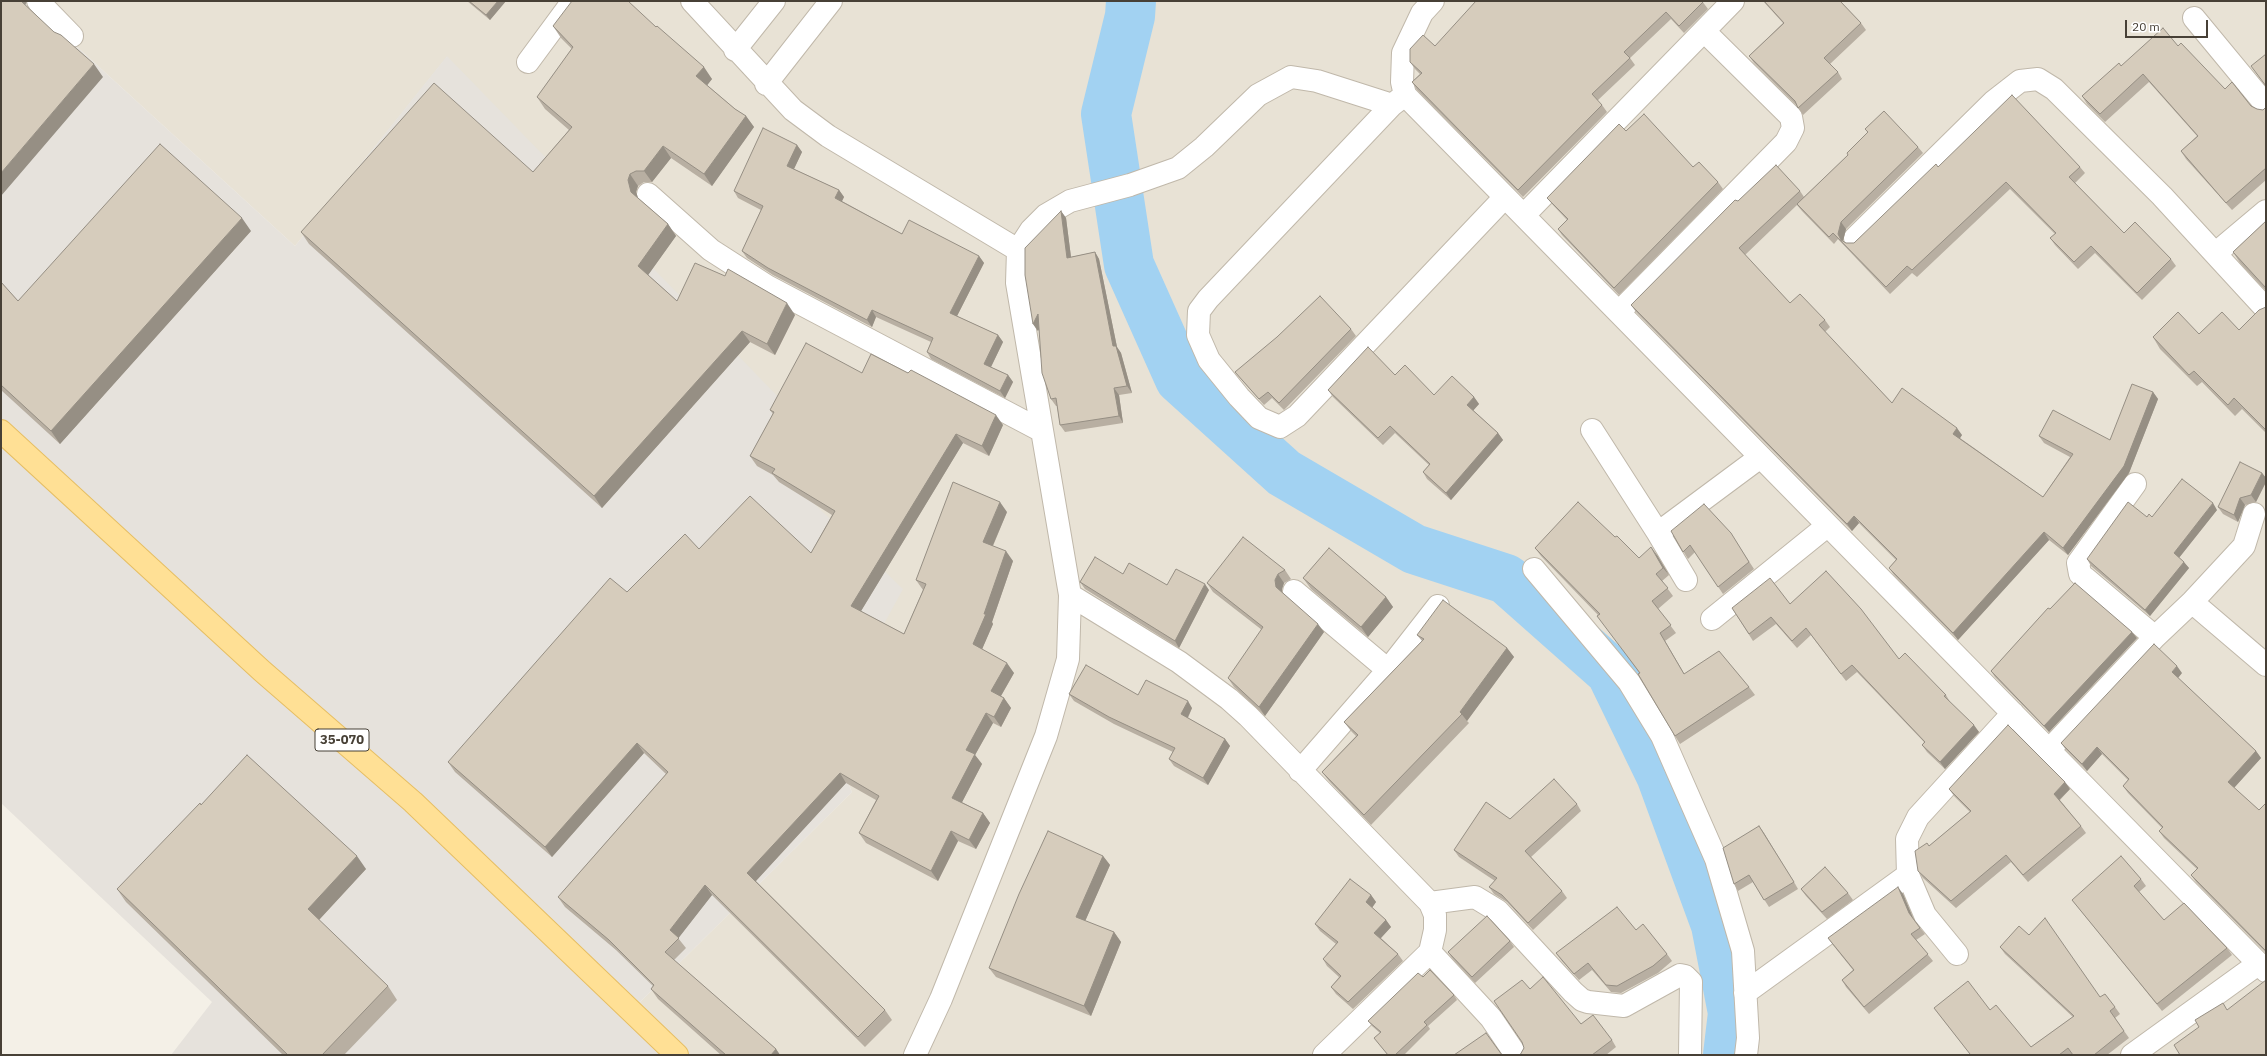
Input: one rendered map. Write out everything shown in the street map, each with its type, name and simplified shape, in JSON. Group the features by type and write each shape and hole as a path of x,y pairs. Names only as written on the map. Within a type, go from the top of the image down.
{"main road":[{"name":"35-070","path":"1,431 262,671 413,802 677,1055"}],"street":[{"path":"528,62 573,1"},
{"path":"692,1 766,84 793,110 828,136 1018,250"},
{"path":"735,50 774,1"},
{"path":"766,84 831,1"},
{"path":"1433,1 1422,14 1403,53 1402,82 1399,100 1208,299 1199,311 1198,335 1209,360 1239,397 1259,418 1280,427 1297,416 1505,197"},
{"path":"1524,215 1705,32 1733,1"},
{"path":"41,2 72,36"},
{"path":"2194,18 2266,105"},
{"path":"1619,312 1786,142 1793,128 1791,117 1705,32"},
{"path":"915,1055 941,998 1046,736 1068,659 1070,596 1017,283 1018,250 1031,230 1046,215 1070,202 1130,185 1178,168 1204,147 1258,95 1291,77 1317,81 1399,100 1505,197 1619,312 1759,458 2013,713 2262,968 2132,1055"},
{"path":"1855,238 1993,102 2020,81 2038,78 2060,95 2162,196 2266,309"},
{"path":"648,194 711,250 767,286 1042,431"},
{"path":"2216,253 2266,211"},
{"path":"1592,430 1658,533 1686,580"},
{"path":"1658,533 1759,458"},
{"path":"2135,484 2078,563 2080,574 2155,637"},
{"path":"2048,750 2155,637 2192,602 2244,546 2254,514"},
{"path":"1712,619 1827,526"},
{"path":"1534,569 1629,682 1662,736 1716,859 1743,951 1748,1038 1746,1055"},
{"path":"1294,591 1388,670"},
{"path":"1070,596 1179,662 1225,696 1248,716 1430,903 1434,915 1435,930 1430,952 1324,1055"},
{"path":"2192,602 2266,665"},
{"path":"1300,771 1388,670 1438,606"},
{"path":"1957,954 1925,915 1908,875 1907,839 1918,817 2013,713"},
{"path":"1746,993 1908,875"},
{"path":"1430,903 1475,897 1498,911 1574,992 1582,1000 1588,1002 1624,1006 1680,975 1685,976 1691,982 1690,1055"},
{"path":"1430,952 1492,1018 1516,1055"}],"shaded area":[{"path":"1,1 27,1 295,246 447,56 823,443 799,489 903,589 825,732 852,792 632,1010 677,1055 171,1055 212,1002 1,803"},
{"path":"27,1 2266,1 2266,1055 677,1055 632,1010 852,792 825,732 799,489 447,57 295,246"}],"building":[{"path":"1,1 21,1 54,32 61,35 94,64 1,173"},
{"path":"469,1 498,1 486,15"},
{"path":"572,1 628,1 656,27 657,26 704,67 696,76 735,109 746,116 704,174 663,146 644,171 636,171 630,174 628,180 631,192 668,224 638,266 677,301 695,263 725,276 728,269 787,303 767,344 742,331 594,496 301,232 434,83 533,172 572,127 537,97 573,47 553,26"},
{"path":"1476,1 1703,2 1679,26 1666,12 1624,52 1630,58 1592,94 1602,105 1518,190 1412,82 1422,73 1410,62 1410,49 1423,35 1435,46"},
{"path":"1764,1 1840,1 1861,23 1824,58 1838,72 1798,108 1795,101 1749,56 1784,23"},
{"path":"2163,28 2178,46 2181,43 2225,89 2232,82 2251,106 2263,110 2266,107 2266,168 2226,203 2181,151 2198,136 2143,74 2100,114 2082,96 2119,63 2121,66"},
{"path":"2266,54 2266,86 2251,66"},
{"path":"2012,95 2080,167 2069,177 2124,233 2135,222 2171,259 2137,293 2091,246 2074,262 2050,238 2056,233 2006,182 1912,270 1907,266 1886,287 1833,233 1829,237 1797,204 1848,155 1847,153 1868,132 1865,129 1884,111 1918,147 1841,222 1838,234 1841,240 1846,243 1854,243 1936,164 1938,167"},
{"path":"1644,114 1693,167 1699,162 1718,182 1614,288 1558,229 1568,219 1547,198 1619,124 1626,131"},
{"path":"763,128 797,145 787,166 839,190 835,198 902,234 909,220 979,256 950,313 998,335 984,364 1008,375 1000,391 927,352 933,338 872,310 867,320 768,268 742,251 763,206 734,191"},
{"path":"160,144 242,218 51,431 1,385 1,282 18,301"},
{"path":"1776,165 1800,191 1739,248 1790,303 1800,294 1825,320 1819,325 1892,403 1902,388 1957,428 1953,434 2043,497 2073,454 2039,436 2053,410 2110,440 2132,384 2153,392 2124,466 2063,548 2044,532 1953,633 1889,568 1897,559 1854,516 1847,524 1631,305 1735,200 1738,201"},
{"path":"1061,211 1067,258 1095,252 1113,346 1116,346 1127,386 1114,388 1119,416 1060,425 1056,398 1051,399 1042,373 1038,314 1033,324 1025,275 1025,248"},
{"path":"2266,221 2266,288 2233,252"},
{"path":"1320,296 1351,329 1279,403 1268,392 1259,399 1235,372 1277,337"},
{"path":"2266,307 2266,430 2234,398 2228,405 2194,371 2189,375 2153,337 2178,312 2199,334 2222,312 2239,330 2259,310"},
{"path":"806,343 862,373 871,354 908,373 911,370 996,415 982,446 956,434 851,606 904,634 926,584 916,580 953,482 1000,502 983,542 1006,551 984,614 986,614 973,644 1007,663 991,691 1004,698 994,717 986,713 966,750 975,754 952,798 983,813 969,840 951,831 931,871 859,833 879,796 840,773 747,873 885,1010 858,1037 705,885 670,930 679,938 665,952 776,1049 771,1055 726,1055 651,989 654,985 609,940 558,897 668,772 637,743 545,847 448,762 610,578 627,592 685,534 699,549 750,496 811,553 835,511 772,473 775,469 750,456 774,412 770,410"},
{"path":"1368,347 1395,375 1405,365 1434,395 1452,376 1474,397 1467,405 1498,433 1446,493 1423,472 1430,464 1390,426 1378,438 1328,390"},
{"path":"2240,462 2262,473 2251,495 2240,498 2234,515 2218,507"},
{"path":"2182,479 2213,503 2174,553 2184,562 2145,610 2087,559 2128,502 2147,517 2149,514 2152,517"},
{"path":"1578,502 1615,537 1617,536 1639,558 1651,547 1663,568 1656,574 1668,588 1652,601 1671,625 1660,633 1684,674 1719,651 1749,687 1675,736 1638,674 1640,673 1597,616 1600,614 1535,548"},
{"path":"1704,504 1731,533 1749,562 1718,587 1690,545 1683,552 1671,531"},
{"path":"1243,537 1285,570 1278,574 1275,580 1276,587 1318,624 1259,707 1228,678 1263,627 1207,583"},
{"path":"1329,548 1386,597 1361,627 1303,578"},
{"path":"1095,557 1123,574 1129,563 1167,585 1176,569 1205,584 1175,641 1080,582"},
{"path":"1826,571 1861,609 1899,659 1905,653 1946,695 1944,696 1974,725 1940,762 1922,745 1925,742 1852,665 1841,674 1806,628 1792,641 1771,617 1749,634 1732,608 1770,578 1790,604"},
{"path":"2075,583 2132,632 2044,726 1991,671 2048,608 2050,609"},
{"path":"1443,600 1507,648 1460,712 1462,714 1364,815 1322,772 1358,735 1344,722 1424,639 1417,635"},
{"path":"2154,644 2177,666 2172,672 2256,751 2228,782 2259,810 2266,803 2266,951 2191,875 2198,868 2159,831 2163,827 2123,786 2129,779 2097,747 2082,764 2061,743"},
{"path":"1086,665 1138,695 1146,680 1188,701 1181,714 1225,739 1203,778 1169,759 1175,748 1109,717 1069,694"},
{"path":"2008,725 2065,782 2054,794 2081,826 2023,875 2006,855 1951,901 1918,871 1915,851 1927,843 1929,846 1971,811 1949,789"},
{"path":"247,755 357,856 308,909 388,986 322,1055 288,1055 117,889 200,803 201,805"},
{"path":"1554,779 1577,804 1525,851 1562,891 1528,923 1502,895 1489,887 1497,878 1454,850 1486,802 1510,819"},
{"path":"1759,826 1794,882 1764,900 1749,875 1734,884 1723,848"},
{"path":"1048,831 1103,856 1076,917 1114,932 1084,1006 989,968 1019,894"},
{"path":"2121,856 2141,879 2134,886 2164,920 2184,903 2227,948 2157,1004 2072,900"},
{"path":"1825,867 1848,893 1822,912 1801,889"},
{"path":"1350,879 1371,895 1366,902 1386,920 1374,933 1398,954 1348,1002 1331,987 1341,976 1323,959 1338,942 1315,924"},
{"path":"1898,887 1909,913 1920,928 1911,934 1928,954 1864,1007 1842,980 1854,970 1828,938"},
{"path":"1617,907 1636,930 1643,924 1667,954 1653,966 1617,986 1606,985 1588,963 1574,974 1556,953"},
{"path":"1487,916 1510,941 1472,977 1448,952"},
{"path":"2045,918 2100,997 2105,994 2115,1007 2110,1011 2124,1031 2094,1055 2073,1055 2068,1048 2059,1055 1969,1055 1970,1054 1934,1008 1968,981 1990,1010 1996,1005 2031,1047 2074,1016 2000,947 2019,926 2029,935"},
{"path":"1430,970 1454,995 1424,1022 1427,1025 1395,1055 1388,1055 1374,1038 1381,1032 1368,1021 1418,973 1423,977"},
{"path":"1543,977 1581,1024 1593,1015 1612,1040 1592,1055 1520,1055 1524,1048 1522,1042 1494,1001 1522,980 1530,989"},
{"path":"2266,980 2266,1055 2180,1055 2174,1045 2199,1027 2195,1020 2223,1003 2227,1010"},
{"path":"1486,1033 1502,1055 1454,1055"}],"waterway":[{"path":"1131,1 1130,16 1106,114 1129,265 1180,379 1284,473 1414,549 1506,579 1611,672 1661,775 1716,925 1733,1013 1728,1055"}]}
